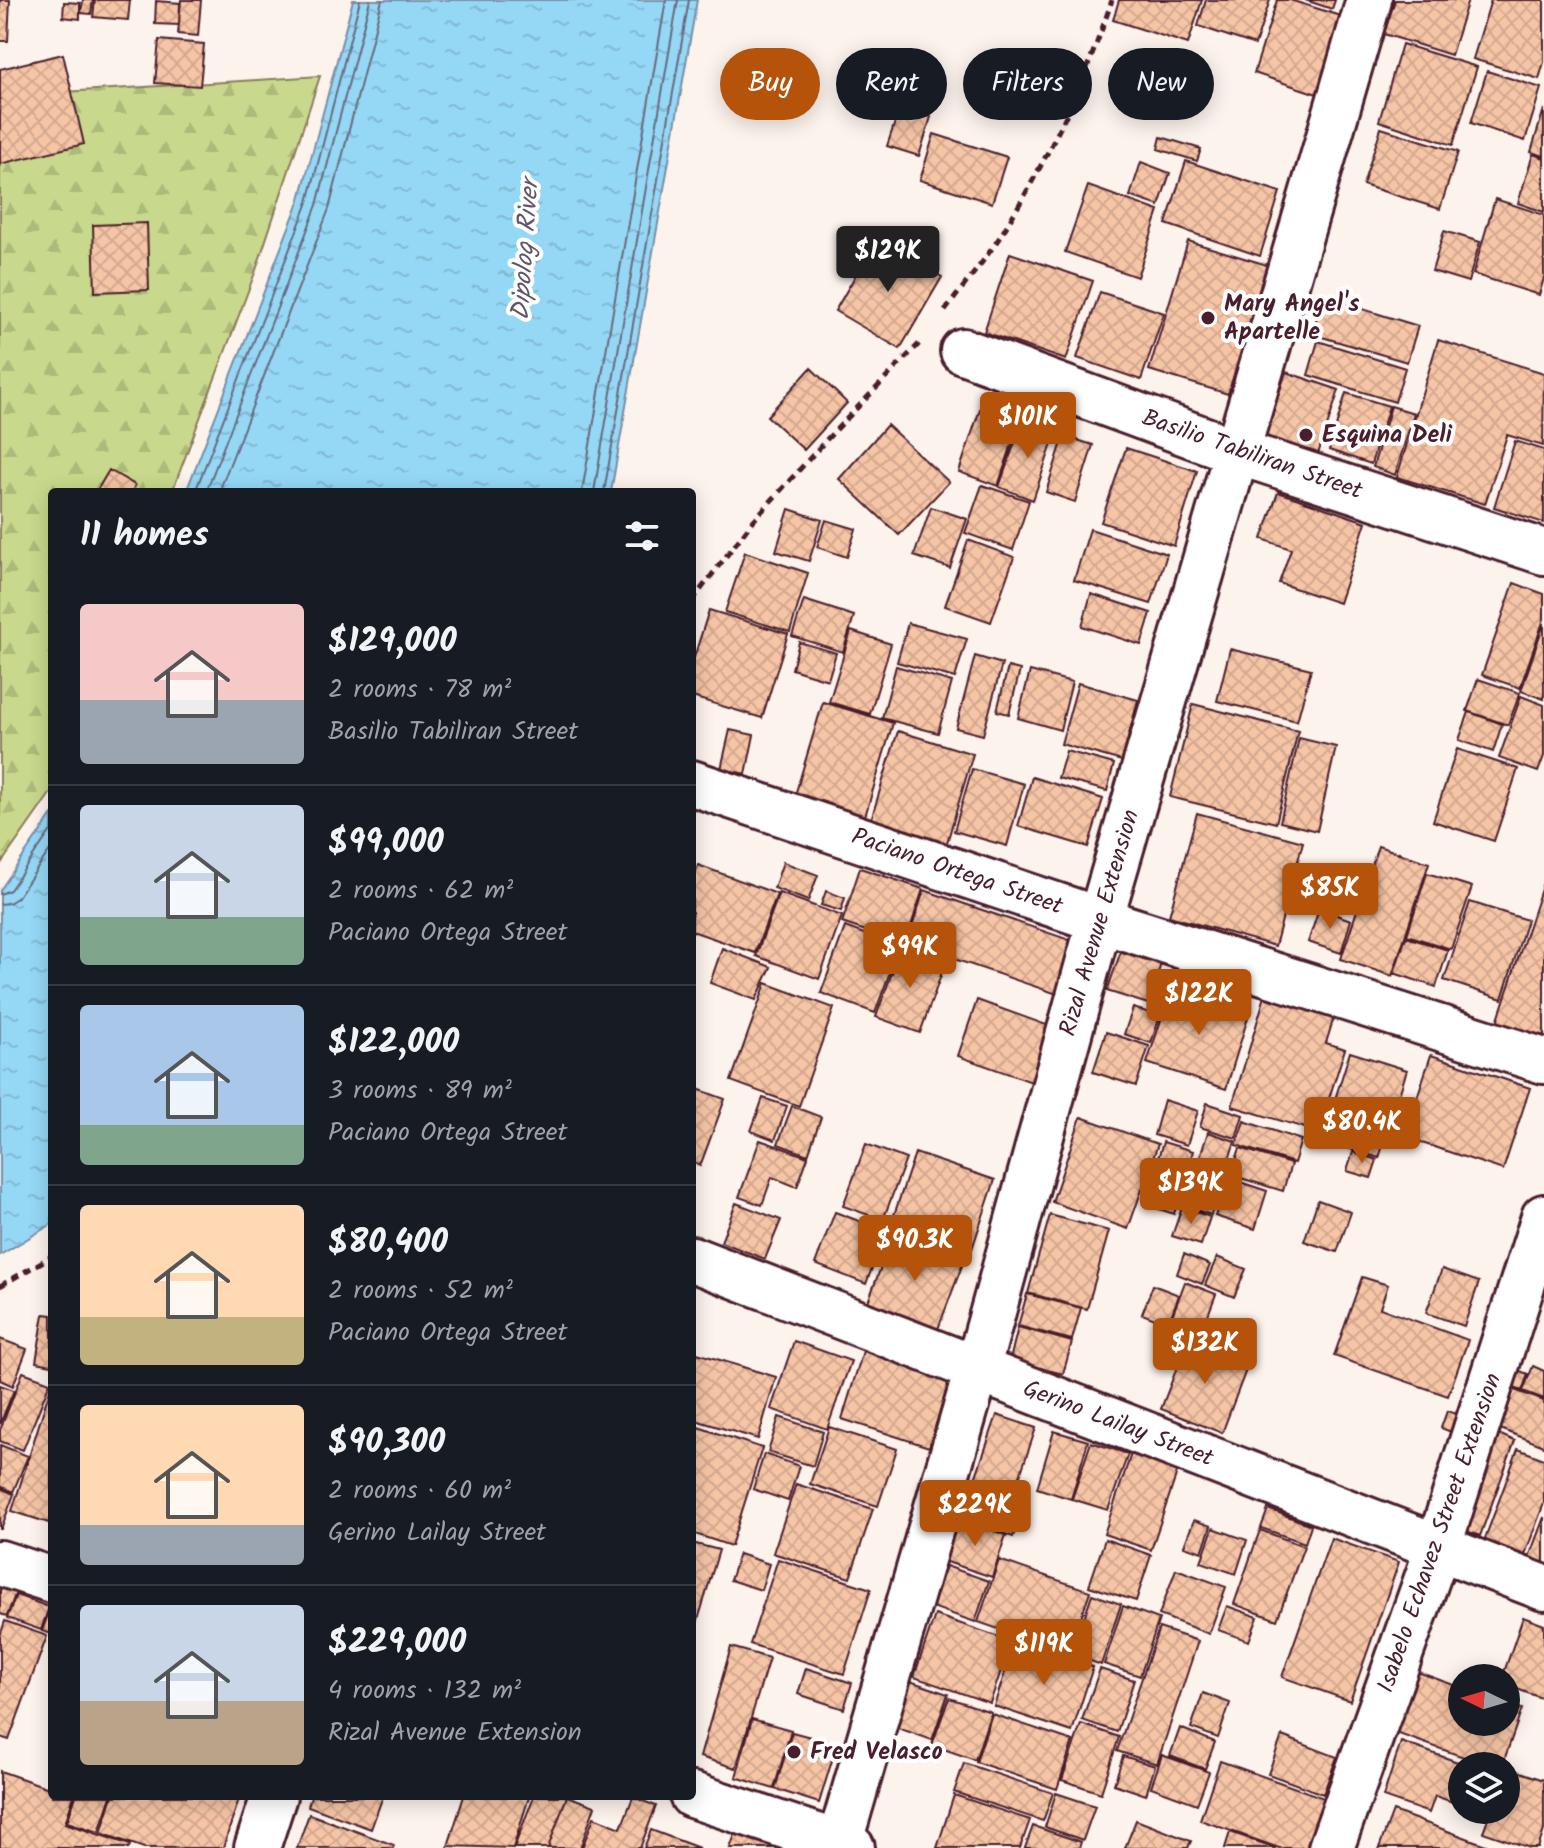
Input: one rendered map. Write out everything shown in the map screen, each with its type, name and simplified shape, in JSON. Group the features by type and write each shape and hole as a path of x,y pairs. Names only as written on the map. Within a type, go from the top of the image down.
{"street":[{"name":"Rizal Avenue Extension","path":"843,1847 1100,920 1369,0"},
{"name":"Basilio Tabiliran Street","path":"943,336 1235,451 1544,552"},
{"name":"Paciano Ortega Street","path":"696,784 1100,920 1544,1061"},
{"name":"Isabelo Echavez Street Extension","path":"1331,1848 1438,1548 1544,1217"},
{"name":"Gerino Lailay Street","path":"696,1261 1544,1588"},
{"path":"0,1563 48,1579"},
{"path":"696,1796 843,1847"},
{"path":"257,1848 273,1800"}],"path":[{"path":"696,596 753,521 828,438 943,336 1059,133 1098,43 1112,0"},
{"path":"0,1286 48,1258"}],"green space":[{"path":"320,76 256,270 174,488 48,488 48,797 0,865 0,96"}],"water":[{"name":"Dipolog River","path":"353,0 697,0 612,488 188,488 300,199"},
{"path":"48,821 48,1226 0,1255 0,890"}],"building":[{"path":"0,0 10,0 8,41 0,41"},
{"path":"83,0 93,0 91,14 81,13"},
{"path":"95,0 130,0 128,20 93,17"},
{"path":"181,0 201,0 198,36 178,34"},
{"path":"1119,0 1202,0 1188,44 1113,20"},
{"path":"1206,0 1270,0 1255,45 1198,26"},
{"path":"1277,0 1290,0 1341,16 1317,94 1254,73"},
{"path":"1305,0 1335,0 1332,9"},
{"path":"1395,0 1468,0 1451,55 1384,34"},
{"path":"1491,0 1544,0 1544,62 1539,79 1473,59"},
{"path":"156,1 180,3 179,25 155,24"},
{"path":"64,2 80,3 80,19 63,17"},
{"path":"159,40 204,44 200,86 155,83"},
{"path":"1402,44 1477,67 1453,145 1379,121"},
{"path":"63,54 84,144 0,164 0,69"},
{"path":"1487,71 1541,88 1525,141 1471,123"},
{"path":"1544,109 1544,156 1531,152"},
{"path":"896,120 930,120 919,156 887,146"},
{"path":"1381,128 1458,152 1440,209 1363,185"},
{"path":"934,134 1007,157 992,203 920,180"},
{"path":"1161,137 1201,149 1197,161 1158,149"},
{"path":"1533,154 1544,158 1544,212 1518,203"},
{"path":"1186,161 1280,192 1260,256 1166,224"},
{"path":"1141,162 1170,173 1159,206 1130,196"},
{"path":"1088,186 1159,211 1137,277 1065,252"},
{"path":"1495,199 1544,215 1544,278 1539,295 1473,274"},
{"path":"147,223 149,290 95,292 93,225"},
{"path":"1444,231 1480,242 1468,282 1432,271"},
{"path":"877,238 942,277 900,349 835,311"},
{"name":"Mary Angel's Apartelle","path":"1188,241 1267,265 1228,394 1149,370"},
{"path":"1010,253 1093,281 1066,360 984,332"},
{"path":"1100,292 1164,313 1141,380 1077,358"},
{"path":"1323,297 1418,326 1407,362 1312,334"},
{"path":"1438,340 1544,373 1543,446 1507,435 1485,504 1397,477"},
{"path":"1318,341 1405,368 1395,402 1308,375"},
{"path":"811,368 847,403 804,450 767,416"},
{"path":"1286,372 1339,390 1318,454 1265,436"},
{"path":"1346,393 1389,406 1371,464 1329,450"},
{"path":"985,394 1024,408 998,486 959,472"},
{"path":"1391,406 1414,413 1395,475 1373,467"},
{"path":"1023,420 1056,432 1033,500 999,487"},
{"path":"887,425 949,482 899,535 839,479"},
{"path":"1064,436 1093,445 1075,502 1046,492"},
{"path":"1515,441 1544,450 1544,523 1494,507"},
{"path":"1126,448 1197,471 1174,546 1101,522"},
{"path":"109,470 135,485 134,488 98,488"},
{"path":"982,485 1029,501 1013,550 965,533"},
{"path":"1278,492 1366,522 1339,603 1279,583 1291,549 1262,539"},
{"path":"931,507 967,519 950,568 914,556"},
{"path":"789,509 822,520 809,561 776,551"},
{"path":"826,520 856,529 847,557 817,547"},
{"path":"1090,529 1167,554 1151,604 1074,580"},
{"path":"968,540 1014,557 991,622 945,606"},
{"path":"745,552 808,573 790,632 725,612"},
{"path":"1514,583 1544,594 1544,619 1520,688 1482,675"},
{"path":"1091,594 1151,613 1141,645 1082,626"},
{"path":"804,600 854,616 843,652 792,636"},
{"path":"709,610 788,634 762,718 696,698 696,651"},
{"path":"908,623 967,639 955,678 897,662"},
{"path":"1544,623 1544,699 1521,691"},
{"path":"851,631 891,644 870,714 829,702"},
{"path":"799,642 836,653 828,680 792,669"},
{"path":"1230,649 1311,669 1297,721 1217,701"},
{"path":"975,656 1002,664 983,735 956,728"},
{"path":"896,666 952,682 938,733 882,718"},
{"path":"1008,667 1020,670 1009,714 997,711"},
{"path":"1030,671 1072,682 1060,730 1018,718"},
{"path":"1478,679 1520,693 1508,725 1467,711"},
{"path":"1078,683 1138,700 1122,761 1061,744"},
{"path":"1521,696 1544,705 1544,756 1538,772 1499,758"},
{"path":"823,702 893,723 863,823 793,802"},
{"path":"1193,704 1298,731 1276,823 1170,797"},
{"path":"1469,712 1502,724 1493,752 1459,740"},
{"path":"730,730 754,735 746,774 721,769"},
{"path":"898,731 973,754 946,846 870,823"},
{"path":"1299,738 1336,747 1317,831 1280,822"},
{"path":"1457,749 1518,769 1494,841 1433,821"},
{"path":"1066,751 1114,764 1107,791 1058,778"},
{"path":"972,769 1024,784 1007,846 954,831"},
{"path":"1032,777 1103,799 1088,847 1018,826"},
{"path":"1197,813 1303,842 1275,946 1169,916"},
{"path":"1378,846 1429,863 1392,976 1341,959"},
{"path":"783,862 818,875 808,901 774,888"},
{"path":"698,865 777,894 755,953 696,932"},
{"path":"860,868 923,889 905,944 842,923"},
{"path":"1427,873 1472,887 1451,949 1407,935"},
{"path":"1544,883 1544,1047 1494,1031"},
{"path":"924,890 1084,945 1066,997 907,943"},
{"path":"826,891 845,898 841,911 821,905"},
{"path":"779,893 842,916 819,979 756,956"},
{"path":"1470,902 1527,920 1502,999 1444,980"},
{"path":"1319,909 1351,920 1341,953 1308,942"},
{"path":"845,927 899,947 875,1013 821,993"},
{"path":"1406,937 1448,950 1436,987 1394,973"},
{"path":"722,948 771,967 756,1000 710,983"},
{"path":"901,948 945,964 920,1033 876,1017"},
{"path":"1121,951 1161,964 1148,1004 1107,991"},
{"path":"766,983 834,1008 799,1106 731,1081"},
{"path":"1172,986 1250,1011 1226,1089 1147,1063"},
{"path":"1265,996 1334,1017 1326,1043 1345,1049 1318,1132 1232,1106"},
{"path":"977,1000 1052,1027 1032,1082 958,1056"},
{"path":"1133,1008 1160,1016 1151,1043 1124,1034"},
{"path":"1106,1032 1149,1046 1136,1086 1093,1072"},
{"path":"1350,1052 1407,1070 1379,1158 1322,1140"},
{"path":"1431,1055 1530,1088 1503,1170 1404,1137"},
{"path":"696,1088 725,1099 700,1166 696,1164"},
{"path":"763,1098 787,1106 775,1140 751,1131"},
{"path":"1164,1100 1198,1111 1187,1145 1154,1135"},
{"path":"1207,1103 1243,1115 1236,1138 1200,1127"},
{"path":"792,1106 821,1117 808,1155 778,1144"},
{"path":"1081,1117 1158,1144 1128,1229 1052,1202"},
{"path":"1244,1121 1301,1140 1294,1163 1236,1145"},
{"path":"1208,1132 1235,1141 1211,1215 1184,1206"},
{"path":"760,1140 808,1157 797,1187 772,1177 762,1205 739,1197"},
{"path":"1163,1142 1193,1151 1174,1214 1144,1204"},
{"path":"866,1144 906,1159 883,1220 843,1206"},
{"path":"1240,1148 1291,1164 1283,1191 1231,1175"},
{"path":"1353,1152 1377,1160 1371,1178 1347,1171"},
{"path":"915,1153 995,1180 970,1255 890,1227"},
{"path":"1228,1178 1267,1191 1255,1229 1215,1216"},
{"path":"1318,1200 1351,1212 1337,1252 1304,1241"},
{"path":"736,1203 781,1220 765,1259 721,1242"},
{"path":"1182,1207 1210,1217 1201,1245 1172,1236"},
{"path":"835,1212 886,1231 866,1284 815,1264"},
{"path":"1050,1215 1109,1231 1087,1309 1028,1293"},
{"path":"892,1237 963,1263 938,1329 868,1302"},
{"path":"1184,1254 1210,1265 1202,1284 1177,1274"},
{"path":"1217,1257 1246,1269 1234,1297 1205,1285"},
{"path":"1442,1269 1479,1282 1464,1326 1426,1313"},
{"path":"1362,1277 1388,1285 1380,1308 1468,1340 1448,1396 1334,1356"},
{"path":"1185,1282 1216,1294 1200,1336 1169,1324"},
{"path":"1153,1285 1179,1295 1168,1324 1142,1314"},
{"path":"1027,1294 1081,1308 1072,1340 1018,1326"},
{"path":"44,1314 48,1314 48,1364 36,1362"},
{"path":"1018,1327 1072,1342 1063,1374 1010,1360"},
{"path":"0,1339 27,1349 13,1386 0,1380"},
{"path":"1188,1339 1249,1362 1222,1433 1161,1409"},
{"path":"794,1341 851,1361 827,1429 771,1409"},
{"path":"863,1351 950,1378 929,1447 842,1419"},
{"path":"697,1353 776,1377 758,1439 696,1420"},
{"path":"1533,1366 1544,1371 1544,1399 1523,1391"},
{"path":"1515,1369 1528,1374 1522,1391 1509,1386"},
{"path":"23,1372 48,1381 23,1450 0,1441 0,1430"},
{"path":"0,1385 14,1390 0,1424"},
{"path":"1509,1388 1544,1401 1544,1446 1495,1427"},
{"path":"48,1396 48,1523 12,1511"},
{"path":"1447,1411 1463,1416 1456,1434 1441,1428"},
{"path":"997,1415 1036,1428 1013,1496 974,1482"},
{"path":"779,1417 823,1432 813,1466 768,1452"},
{"path":"696,1426 762,1448 731,1546 696,1534"},
{"path":"829,1427 897,1449 878,1506 810,1484"},
{"path":"1054,1431 1088,1441 1071,1499 1037,1488"},
{"path":"1494,1432 1515,1441 1480,1536 1458,1528"},
{"path":"1091,1442 1128,1454 1108,1510 1072,1499"},
{"path":"0,1445 28,1456 13,1492 0,1486"},
{"path":"1518,1449 1544,1459 1544,1503 1523,1560 1483,1544"},
{"path":"764,1454 799,1466 788,1501 753,1489"},
{"path":"1131,1454 1178,1470 1151,1550 1104,1534"},
{"path":"971,1483 1025,1502 1013,1537 959,1518"},
{"path":"796,1484 873,1509 850,1578 773,1553"},
{"path":"0,1488 14,1494 1,1529 0,1529"},
{"path":"1268,1509 1311,1525 1305,1543 1261,1528"},
{"path":"1544,1517 1544,1566 1528,1560"},
{"path":"959,1519 1006,1535 992,1577 944,1561"},
{"path":"1194,1520 1211,1526 1202,1552 1184,1546"},
{"path":"1213,1528 1247,1540 1236,1574 1201,1562"},
{"path":"1260,1530 1304,1546 1277,1620 1234,1604"},
{"path":"1331,1538 1399,1562 1350,1701 1282,1677"},
{"path":"1105,1539 1151,1555 1136,1601 1089,1586"},
{"path":"696,1544 719,1550 696,1627"},
{"path":"739,1554 769,1564 761,1590 730,1580"},
{"path":"778,1559 871,1589 844,1674 750,1644"},
{"path":"999,1560 1090,1591 1069,1653 978,1622"},
{"path":"946,1566 989,1581 975,1622 932,1607"},
{"path":"1176,1569 1226,1587 1209,1634 1159,1615"},
{"path":"0,1577 19,1584 7,1616 0,1614"},
{"path":"1092,1594 1121,1604 1101,1665 1072,1654"},
{"path":"16,1595 48,1607 41,1630 7,1618"},
{"path":"1123,1606 1159,1619 1140,1676 1104,1664"},
{"path":"1227,1606 1258,1617 1249,1641 1218,1630"},
{"path":"48,1615 48,1633 42,1631"},
{"path":"935,1615 1011,1641 990,1703 914,1677"},
{"path":"1523,1617 1544,1625 1544,1699 1520,1690 1520,1664 1507,1664"},
{"path":"5,1621 47,1636 9,1740 0,1737 0,1636"},
{"path":"1159,1628 1198,1641 1157,1764 1117,1751"},
{"path":"1015,1642 1093,1667 1072,1732 994,1706"},
{"path":"731,1647 769,1658 736,1768 700,1757"},
{"path":"806,1668 852,1683 844,1709 798,1694"},
{"path":"1100,1669 1134,1680 1117,1732 1082,1720"},
{"path":"1415,1671 1448,1683 1448,1736 1513,1736 1507,1752 1449,1752 1393,1732"},
{"path":"910,1681 948,1694 932,1740 895,1727"},
{"path":"1203,1693 1230,1703 1218,1738 1191,1728"},
{"path":"949,1698 991,1712 975,1760 932,1745"},
{"path":"992,1714 1073,1741 1057,1789 976,1762"},
{"path":"752,1719 791,1730 774,1789 736,1777"},
{"path":"1081,1724 1119,1737 1101,1793 1062,1780"},
{"path":"1180,1728 1215,1742 1205,1769 1170,1756"},
{"path":"792,1732 837,1744 819,1803 775,1789"},
{"path":"1282,1736 1337,1757 1323,1794 1268,1774"},
{"path":"1401,1742 1448,1759 1448,1800 1435,1796 1429,1813 1383,1797"},
{"path":"1162,1755 1209,1772 1197,1804 1151,1787"},
{"path":"1123,1756 1155,1766 1146,1795 1114,1784"},
{"path":"1220,1761 1324,1798 1307,1848 1279,1848 1200,1820"},
{"path":"964,1763 1053,1793 1043,1821 954,1792"},
{"path":"0,1771 48,1788 48,1800 73,1800 65,1823 130,1845 129,1848 0,1848"},
{"path":"1520,1772 1544,1780 1544,1830 1538,1848 1483,1832 1486,1824 1520,1824"},
{"path":"1056,1793 1095,1806 1083,1840 1045,1827"},
{"path":"954,1795 1030,1820 1020,1848 937,1848"},
{"path":"75,1800 110,1800 99,1832 67,1822"},
{"path":"112,1800 239,1800 223,1848 144,1848 101,1833"},
{"path":"310,1800 382,1800 371,1829 308,1806"},
{"path":"463,1800 528,1800 513,1848 448,1846"},
{"path":"532,1800 566,1800 548,1848 514,1848"},
{"path":"566,1800 578,1800 595,1806 580,1848 548,1848"},
{"path":"632,1800 656,1806 640,1848 582,1848 594,1817 621,1828"},
{"path":"1393,1811 1494,1848 1379,1848"},
{"path":"309,1814 394,1845 393,1848 297,1848"},
{"path":"1136,1820 1191,1841 1188,1848 1125,1848"},
{"path":"1033,1826 1081,1842 1079,1848 1025,1848"},
{"path":"738,1827 797,1848 730,1848"},
{"path":"651,1830 699,1848 644,1848"},
{"path":"1230,1832 1276,1848 1225,1848"}],"place":[{"name":"Mary Angel's Apartelle","path":"1208,318"},
{"name":"Esquina Deli","path":"1306,435"},
{"name":"Fred Velasco","path":"794,1752"}]}
